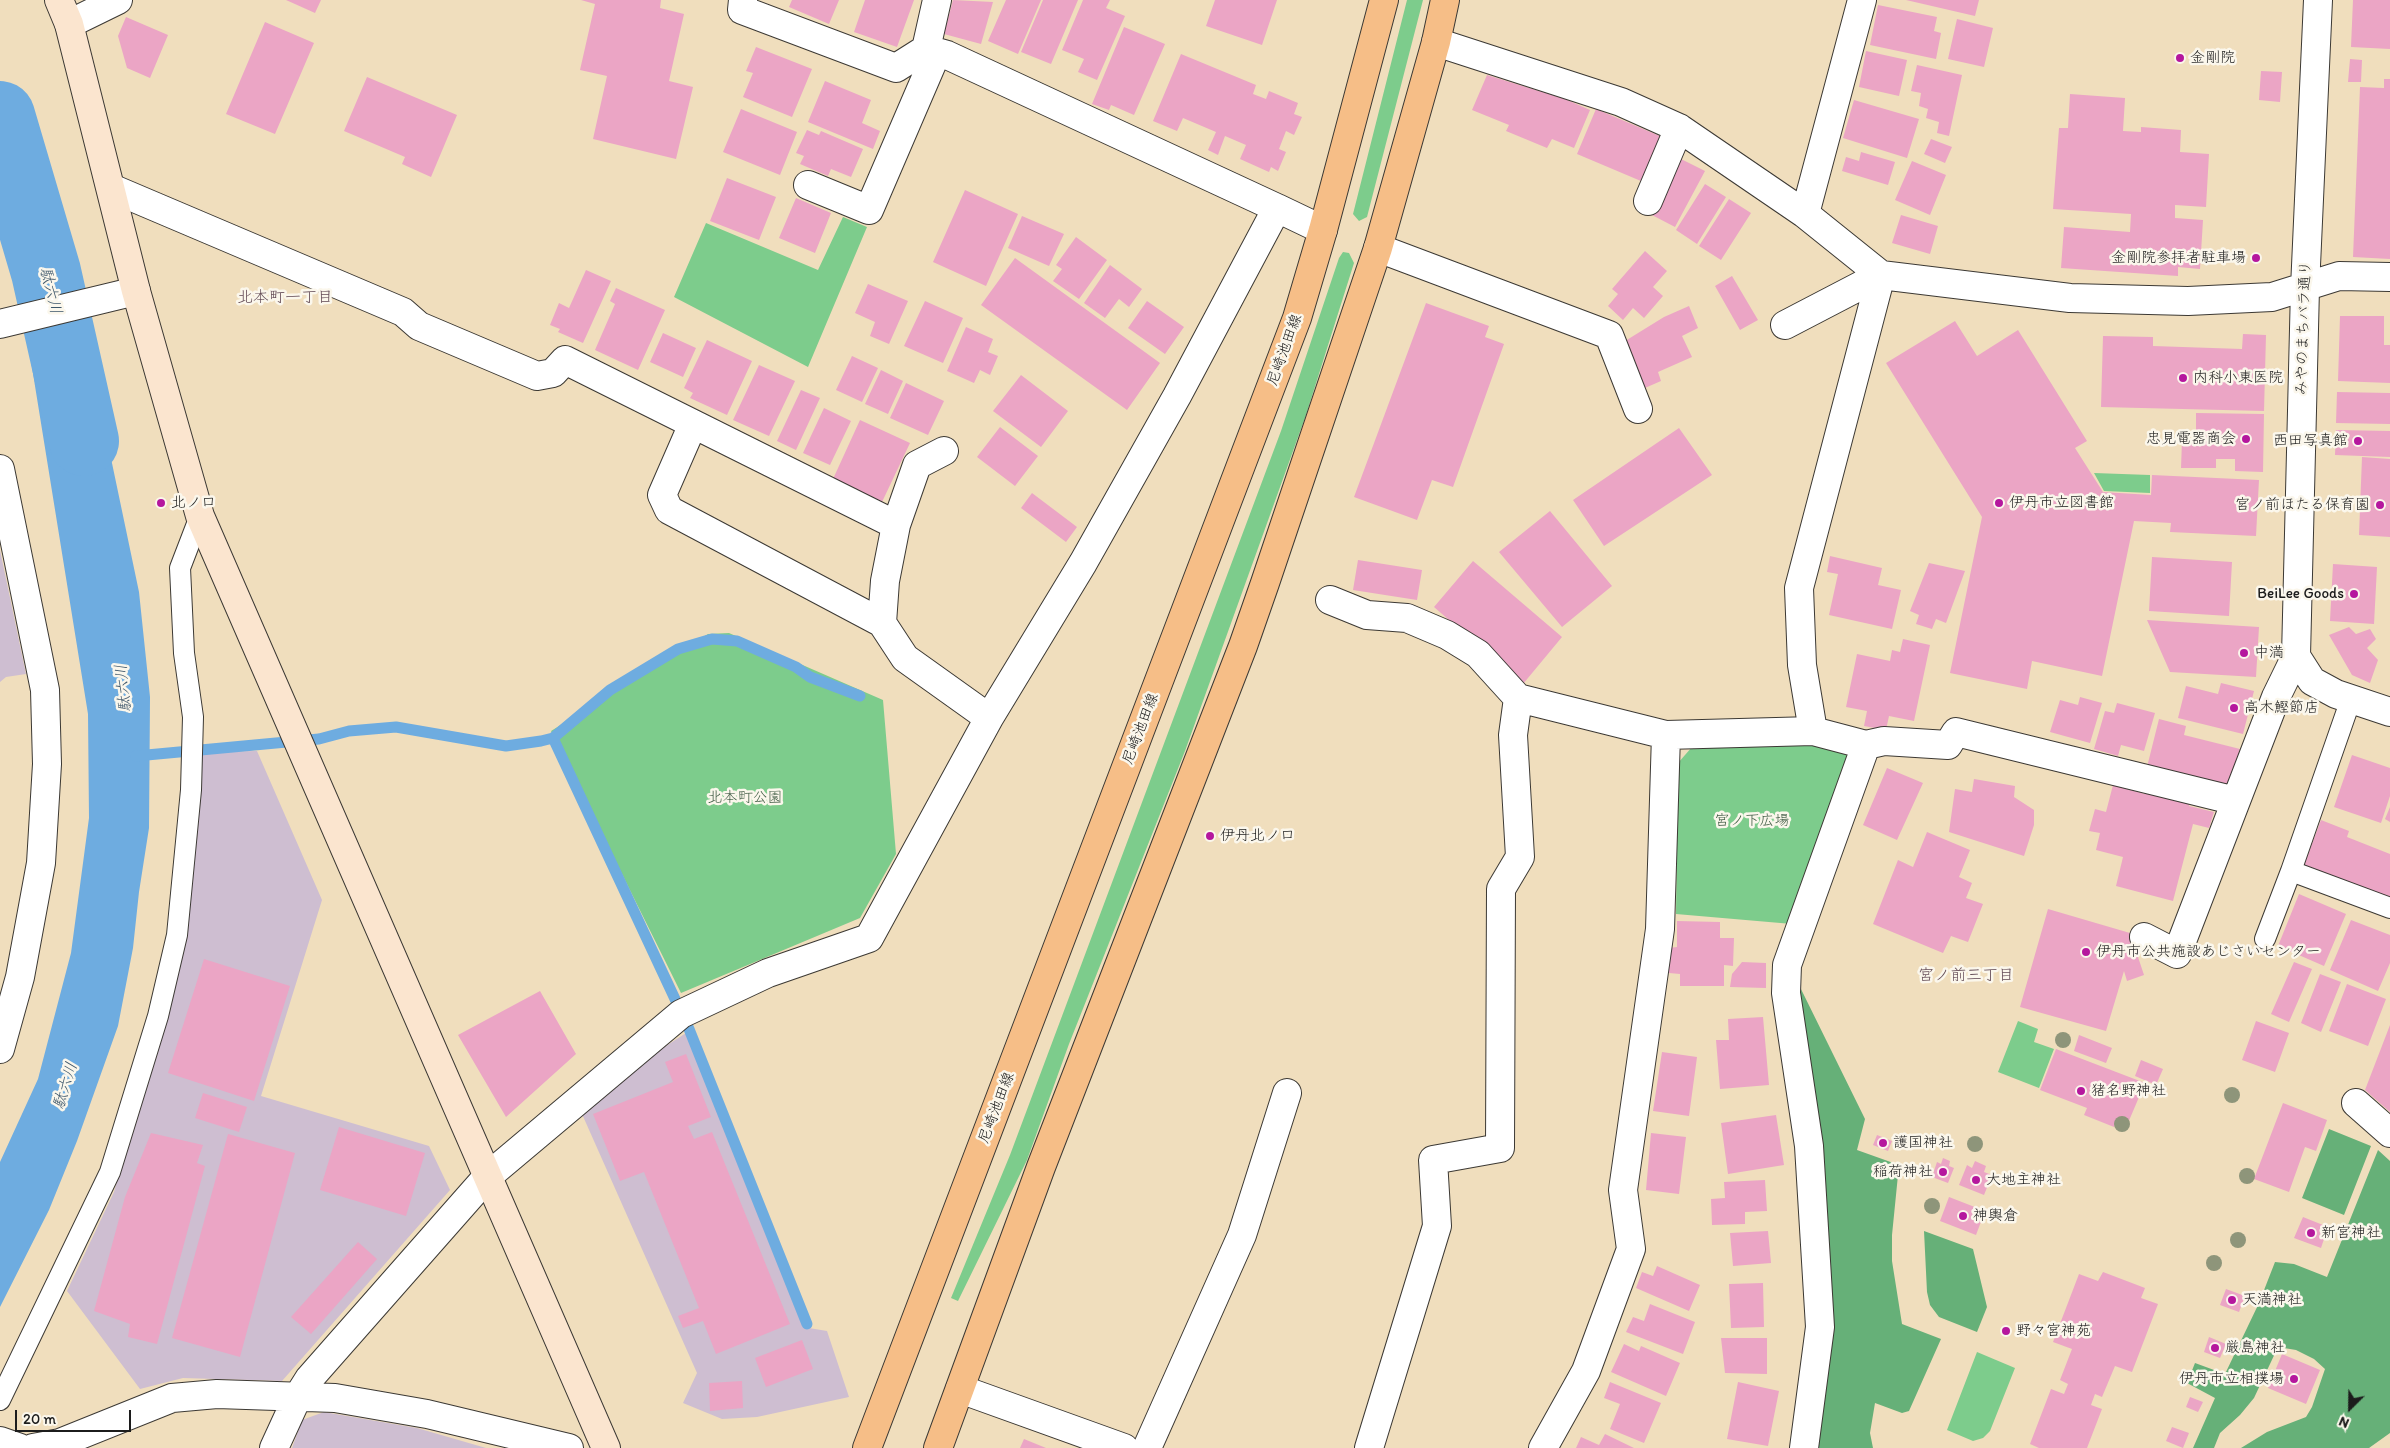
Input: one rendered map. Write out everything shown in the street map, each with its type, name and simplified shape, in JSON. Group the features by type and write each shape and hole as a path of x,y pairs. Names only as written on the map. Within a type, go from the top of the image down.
{"main road":[{"name":"尼崎池田線","path":"867,1448 1297,318 1323,230 1384,0"},
{"path":"938,1448 1042,1167 1243,646 1378,248 1436,42 1445,0"}],"street":[{"path":"118,0 64,12 111,188 136,291 200,516 606,1448"},
{"path":"743,0 742,10 896,68 932,51 956,59 1323,230"},
{"path":"808,184 869,210 932,51 937,0"},
{"path":"1805,214 1862,0"},
{"name":"みやのまちバラ通り","path":"2296,656 2305,288 2318,0"},
{"path":"1436,42 1621,102 1679,128 1805,214 1882,275 2070,298 2188,302 2272,297 2339,276 2390,277"},
{"path":"1648,201 1679,128"},
{"path":"111,188 403,312 419,326 538,376 553,373 565,360 896,525"},
{"path":"274,1448 297,1398 309,1379 487,1177 682,1014 768,973 870,938 989,718 1083,563 1178,396 1277,208"},
{"path":"1378,248 1609,335 1638,409"},
{"path":"1785,325 1882,275"},
{"path":"1813,731 1802,665 1799,588 1882,275"},
{"path":"0,324 136,291"},
{"path":"693,424 662,494 669,510 882,623 904,658 989,718"},
{"path":"882,623 885,581 896,525 917,465 944,451"},
{"path":"0,469 44,690 47,764 41,863 20,977 0,1049"},
{"path":"1330,600 1367,615 1407,618 1447,635 1478,654 1518,698 1666,735 1813,731 1866,745 1884,741 1948,746 1956,732 2236,801"},
{"path":"2296,656 2312,681 2336,694 2390,712"},
{"path":"2144,937 2177,954 2276,697 2296,656"},
{"path":"1369,1448 1437,1226 1432,1150 1500,1148 1501,889 1520,857 1513,735 1518,698"},
{"path":"1543,1448 1586,1371 1631,1249 1623,1190 1660,930 1666,735"},
{"path":"1804,1448 1820,1327 1809,1146 1786,993 1787,965 1866,745"},
{"path":"1147,1448 1252,1239 1287,1093"},
{"path":"2356,1103 2390,1133"},
{"path":"960,1389 1124,1448"},
{"path":"33,1448 60,1443 172,1398 217,1394 335,1398 427,1414 569,1448"},
{"path":"0,1441 20,1448"}],"lane":[{"path":"0,1400 110,1172 158,1016 177,936 191,790 193,717 184,654 180,568 200,516"},
{"path":"2265,939 2291,871 2351,699"},
{"path":"2291,871 2390,908"}],"shaded area":[{"path":"0,550 26,674 6,677 0,682"},
{"path":"257,751 322,900 261,1096 429,1146 450,1190 282,1381 183,1378 140,1389 67,1291 114,1192 178,960 198,752"},
{"path":"686,1033 803,1327 827,1331 849,1397 757,1417 722,1419 683,1403 697,1373 582,1114 638,1064"},
{"path":"324,1412 417,1428 486,1448 292,1448 302,1420"}],"green space":[{"path":"1407,0 1423,0 1367,217 1359,221 1353,214"},
{"path":"843,217 867,227 808,367 674,297 706,223 818,270"},
{"path":"1343,252 1349,253 1354,263 1306,415 1185,751 1069,1044 1027,1160 958,1301 951,1298 1010,1155 1281,431 1339,258"},
{"path":"2094,473 2150,475 2150,493 2104,491"},
{"name":"北本町公園","path":"729,633 883,700 896,854 860,918 681,993 551,731 708,634"},
{"name":"宮ノ下広場","path":"1816,742 1847,754 1849,775 1792,924 1676,914 1678,763 1692,747 1795,746"},
{"path":"1798,983 1865,1119 1857,1150 1899,1165 1892,1235 1892,1261 1902,1324 1941,1339 1909,1411 1902,1413 1875,1403 1870,1433 1873,1448 1811,1448"},
{"path":"2018,1021 2038,1029 2034,1042 2054,1049 2039,1088 1998,1072"},
{"path":"2329,1129 2371,1146 2344,1215 2302,1198"},
{"path":"2378,1150 2390,1161 2390,1433 2369,1448 2241,1448 2267,1432 2306,1417 2312,1407 2325,1369 2314,1359 2296,1350 2278,1347 2254,1398 2240,1415 2220,1433 2214,1448 2193,1448 2215,1398 2187,1383 2195,1363 2225,1374 2259,1303 2275,1262 2294,1264 2327,1277"},
{"path":"1924,1231 1973,1249 1987,1307 1977,1332 1939,1317 1930,1305 1927,1292"},
{"path":"1977,1352 2015,1368 1990,1431 1983,1438 1973,1441 1947,1430"}],"water":[{"path":"86,339 139,592 150,697 149,828 133,948 118,1026 77,1141 49,1210 0,1307 0,1162 38,1079 71,953 89,818 88,714 30,355"}],"building":[{"path":"286,0 321,0 315,13"},
{"path":"581,0 661,0 660,8 684,14 669,81 693,87 676,159 593,139 607,76 580,70 595,4"},
{"path":"792,0 839,0 829,24 789,7"},
{"path":"865,0 914,0 897,47 854,32"},
{"path":"953,0 993,2 981,44 944,34"},
{"path":"1006,0 1041,0 1018,54 988,41"},
{"path":"1043,0 1078,0 1051,64 1021,52"},
{"path":"1083,0 1110,0 1106,8 1125,16 1097,80 1078,72 1084,59 1062,50"},
{"path":"1215,0 1277,0 1262,45 1206,26"},
{"path":"1906,0 1979,0 1975,16"},
{"path":"2353,0 2390,0 2390,49 2351,47"},
{"path":"1878,5 1937,17 1934,31 1941,33 1936,59 1870,45"},
{"path":"126,17 168,35 150,78 127,68 118,36"},
{"path":"1957,19 1993,28 1984,67 1948,59"},
{"path":"265,22 314,43 275,134 226,114"},
{"path":"1124,27 1165,44 1134,115 1111,105 1109,110 1092,104"},
{"path":"756,47 812,69 792,117 743,97 753,73 746,71"},
{"path":"1866,51 1907,60 1899,96 1859,87"},
{"path":"1181,54 1256,85 1253,94 1266,99 1269,91 1298,103 1294,114 1302,117 1294,135 1286,131 1279,149 1286,152 1278,171 1271,167 1269,172 1240,159 1246,145 1225,136 1218,155 1208,150 1216,132 1183,118 1177,131 1153,121"},
{"path":"2350,59 2362,60 2361,82 2348,82"},
{"path":"1917,65 1962,75 1949,136 1937,133 1939,122 1926,118 1928,109 1919,106 1921,93 1911,91"},
{"path":"2261,71 2282,72 2280,102 2259,100"},
{"path":"1487,75 1565,99 1590,110 1574,148 1552,139 1547,148 1506,131 1509,125 1472,110"},
{"path":"367,77 457,115 431,177 402,164 405,157 344,131"},
{"path":"2384,79 2390,79 2390,259 2353,257 2360,87 2384,88"},
{"path":"825,81 871,100 862,123 880,131 873,149 808,122"},
{"path":"2070,94 2125,98 2123,131 2141,132 2141,127 2181,130 2180,152 2209,154 2206,207 2175,205 2175,218 2203,220 2200,269 2178,267 2178,276 2061,268 2064,227 2130,232 2131,214 2053,209 2059,128 2068,128"},
{"path":"1854,100 1919,119 1907,158 1843,138"},
{"path":"741,109 797,132 780,175 723,152"},
{"path":"1596,109 1667,139 1648,184 1577,154"},
{"path":"807,130 819,135 821,131 863,149 851,177 831,169 828,176 800,164 804,156 796,153"},
{"path":"1931,139 1952,147 1945,163 1924,154"},
{"path":"1861,152 1895,162 1888,185 1842,171 1846,157 1859,161"},
{"path":"1679,158 1705,171 1675,227 1650,214"},
{"path":"1912,161 1946,175 1930,215 1895,200"},
{"path":"727,178 776,197 759,240 710,221"},
{"path":"1705,184 1726,197 1697,244 1676,230"},
{"path":"965,190 1018,214 986,286 933,262"},
{"path":"796,198 831,213 815,253 779,238"},
{"path":"1729,199 1751,213 1721,260 1699,246"},
{"path":"1901,215 1938,226 1930,254 1892,243"},
{"path":"1022,216 1064,234 1049,266 1008,248"},
{"path":"1076,237 1107,260 1079,299 1053,281 1062,269 1056,265"},
{"path":"1645,251 1667,271 1653,287 1663,296 1644,318 1633,308 1623,320 1608,306 1618,294 1612,289"},
{"path":"1015,258 1160,363 1127,410 981,305"},
{"path":"1110,265 1142,289 1129,307 1119,299 1105,318 1084,303"},
{"path":"586,270 611,281 583,343 558,332 560,329 550,325 559,303 569,308"},
{"path":"1732,276 1758,320 1740,330 1715,286"},
{"path":"868,284 908,301 889,344 870,336 875,322 855,313"},
{"path":"616,288 665,310 638,370 595,350 615,304 610,301"},
{"path":"925,301 963,318 943,363 904,346"},
{"path":"1147,301 1184,327 1165,354 1128,328"},
{"path":"1426,303 1489,326 1485,337 1504,344 1453,487 1432,480 1417,520 1354,497"},
{"path":"1689,306 1698,328 1682,336 1692,357 1658,372 1661,381 1638,391 1617,346 1664,317"},
{"path":"2340,316 2384,316 2384,345 2390,345 2390,383 2338,381"},
{"path":"1955,321 1977,356 2018,330 2087,441 2075,448 2103,492 2151,495 2152,475 2259,480 2256,536 2170,532 2171,523 2134,521 2102,676 2032,661 2027,689 1950,673 1982,517 1886,363"},
{"path":"966,327 993,339 988,352 998,356 990,375 980,370 974,383 947,371"},
{"path":"663,333 696,348 683,377 650,362"},
{"name":"内科小東医院","path":"2243,334 2266,335 2264,411 2101,407 2103,336 2153,337 2153,346 2242,349"},
{"path":"707,340 752,361 727,415 690,398 693,393 684,388"},
{"path":"852,356 878,368 862,402 836,390"},
{"path":"759,365 795,381 769,436 733,420"},
{"path":"881,370 903,381 888,414 865,404"},
{"path":"1021,375 1068,411 1041,447 993,411"},
{"path":"906,383 944,401 928,435 890,418"},
{"path":"801,390 820,398 796,450 777,441"},
{"path":"2337,392 2390,393 2390,424 2336,423"},
{"path":"824,408 851,421 830,465 803,453"},
{"path":"2196,413 2264,414 2263,472 2235,471 2235,459 2216,459 2216,468 2181,468 2182,441 2196,441"},
{"path":"860,420 910,443 882,502 833,479"},
{"path":"1000,427 1038,456 1015,486 977,457"},
{"path":"1679,428 1712,475 1604,546 1573,500"},
{"path":"2336,430 2390,431 2390,457 2335,455"},
{"path":"2362,457 2390,459 2390,537 2359,535"},
{"path":"1032,493 1077,527 1066,542 1021,508"},
{"path":"1550,511 1612,586 1562,627 1499,552"},
{"path":"1830,556 1882,568 1878,585 1901,590 1892,629 1829,615 1838,574 1827,572"},
{"path":"2152,557 2232,562 2229,616 2149,611"},
{"path":"1358,560 1422,570 1417,600 1353,590"},
{"path":"1473,561 1562,637 1523,684 1434,607"},
{"path":"1929,563 1965,571 1946,623 1936,619 1932,629 1916,624 1919,615 1910,611"},
{"name":"BeiLee Goods","path":"2333,564 2377,567 2374,624 2330,621"},
{"path":"2147,620 2259,627 2256,677 2170,672"},
{"path":"2349,627 2356,634 2370,629 2376,639 2367,648 2378,660 2370,683 2352,675 2329,635"},
{"path":"1903,639 1930,645 1914,721 1889,716 1886,730 1864,726 1867,711 1846,707 1857,654 1890,661 1892,650 1900,652"},
{"path":"2221,683 2254,691 2243,734 2178,718 2186,686 2218,694"},
{"path":"2080,697 2102,703 2090,743 2050,732 2060,700 2078,705"},
{"path":"2117,703 2155,713 2144,751 2121,745 2118,756 2094,749 2105,711 2114,713"},
{"path":"2159,719 2186,726 2184,735 2240,749 2230,788 2147,767"},
{"path":"2352,755 2390,768 2390,796 2381,823 2334,807"},
{"path":"1887,768 1923,783 1897,840 1863,825"},
{"path":"1974,779 2015,786 2014,797 2034,810 2034,825 2024,856 1949,832 1955,789 1972,792"},
{"path":"2113,785 2145,794 2147,789 2191,800 2189,806 2214,812 2209,828 2193,824 2173,901 2116,886 2123,857 2096,850 2100,833 2089,831 2095,809 2106,812"},
{"path":"2390,807 2390,822 2385,819"},
{"path":"2321,820 2349,831 2347,837 2390,854 2390,902 2303,867"},
{"path":"1927,832 1970,850 1959,877 1972,883 1966,898 1983,904 1968,942 1951,936 1943,953 1873,924 1898,860 1913,867"},
{"path":"2299,894 2346,914 2324,966 2278,946"},
{"name":"伊丹市公共施設あじさいセンター","path":"2048,909 2130,933 2144,975 2127,981 2124,971 2106,1031 2020,1007"},
{"path":"2351,920 2390,935 2390,963 2378,991 2330,970"},
{"path":"1677,921 1720,922 1720,938 1734,938 1733,966 1724,965 1724,986 1680,986 1680,974 1669,973 1669,948 1677,947"},
{"path":"204,959 290,986 254,1101 168,1073"},
{"path":"1742,962 1766,963 1766,988 1730,987 1732,974"},
{"path":"2294,962 2312,969 2289,1022 2271,1014"},
{"path":"2320,974 2341,982 2321,1032 2301,1023"},
{"path":"2347,984 2386,999 2368,1046 2329,1031"},
{"path":"540,991 576,1054 506,1117 458,1035"},
{"path":"1763,1017 1769,1085 1720,1089 1716,1040 1729,1040 1728,1019"},
{"path":"2256,1021 2289,1033 2275,1072 2242,1060"},
{"path":"2390,1025 2390,1112 2365,1090"},
{"path":"2079,1035 2112,1048 2106,1063 2074,1051"},
{"path":"2056,1049 2145,1083 2128,1123 2117,1119 2114,1127 2084,1115 2087,1108 2040,1090"},
{"path":"1662,1052 1697,1057 1689,1116 1653,1111"},
{"path":"686,1054 711,1117 688,1126 694,1139 712,1132 790,1324 716,1354 703,1321 683,1328 678,1316 699,1308 644,1172 620,1181 593,1114 673,1082 665,1062"},
{"path":"2141,1060 2163,1069 2156,1085 2135,1076"},
{"path":"203,1093 247,1107 239,1132 195,1118"},
{"path":"2283,1103 2327,1120 2316,1151 2305,1147 2289,1192 2254,1179"},
{"path":"1776,1115 1784,1165 1728,1174 1721,1123"},
{"path":"339,1127 425,1153 406,1216 320,1190"},
{"path":"151,1133 203,1145 197,1163 205,1166 157,1344 128,1337 130,1324 94,1311 125,1197"},
{"path":"1651,1133 1686,1137 1679,1194 1646,1190"},
{"path":"228,1134 295,1153 240,1357 172,1338"},
{"name":"護国神社","path":"1877,1135 1892,1141 1888,1151 1873,1145"},
{"name":"稲荷神社","path":"1943,1158 1950,1161 1949,1166 1954,1168 1948,1183 1932,1177 1937,1162 1941,1164"},
{"name":"大地主神社","path":"1975,1161 1986,1166 1984,1172 1992,1175 1984,1195 1959,1185 1967,1165 1972,1168"},
{"path":"1765,1180 1767,1211 1745,1212 1745,1224 1712,1225 1711,1199 1725,1198 1724,1182"},
{"name":"神輿倉","path":"1949,1197 1985,1211 1976,1235 1940,1221"},
{"name":"新宮神社","path":"2303,1217 2328,1227 2321,1248 2294,1238"},
{"path":"1768,1231 1771,1263 1733,1266 1730,1233"},
{"path":"358,1242 377,1259 311,1334 291,1317"},
{"path":"1657,1266 1700,1285 1689,1311 1636,1288 1642,1272 1653,1276"},
{"path":"2103,1272 2145,1288 2141,1298 2158,1304 2132,1372 2115,1366 2102,1397 2095,1394 2091,1405 2102,1409 2087,1448 2039,1448 2030,1444 2051,1389 2064,1394 2068,1384 2060,1380 2072,1349 2053,1342 2079,1274 2098,1281"},
{"path":"1763,1283 1764,1327 1731,1328 1729,1284"},
{"name":"天満神社","path":"2226,1289 2245,1296 2239,1312 2220,1305"},
{"path":"1650,1304 1695,1322 1683,1354 1626,1332 1633,1317 1644,1321"},
{"name":"厳島神社","path":"2209,1337 2226,1344 2220,1358 2204,1352"},
{"path":"1721,1338 1767,1338 1767,1374 1725,1373"},
{"path":"802,1340 813,1369 766,1387 755,1358"},
{"path":"1624,1344 1639,1351 1641,1346 1680,1363 1666,1396 1611,1372"},
{"name":"伊丹市立相撲場","path":"2282,1354 2320,1370 2306,1404 2268,1388"},
{"path":"742,1381 743,1408 710,1411 709,1383"},
{"path":"1610,1382 1661,1403 1644,1443 1610,1429 1620,1404 1604,1398"},
{"path":"1738,1382 1779,1391 1768,1446 1727,1439"},
{"path":"2190,1397 2203,1402 2198,1412 2186,1407"},
{"path":"2172,1427 2189,1433 2183,1448 2166,1441"},
{"path":"1605,1434 1634,1448 1576,1448 1581,1437 1599,1445"},
{"path":"1024,1439 1046,1448 1020,1448"}],"waterway":[{"name":"駄六川","path":"0,116 46,272 84,441"},
{"path":"136,756 319,739 349,731 396,727 506,746 541,741 553,738 610,690 678,649 712,639 737,641 796,667 810,677 860,696"},
{"path":"553,738 689,1029 807,1324"}],"place":[{"name":"金剛院","path":"2180,58"},
{"name":"金剛院参拝者駐車場","path":"2256,258"},
{"name":"内科小東医院","path":"2183,378"},
{"name":"忠見電器商会","path":"2246,439"},
{"name":"西田写真館","path":"2358,441"},
{"name":"北ノ口","path":"161,503"},
{"name":"伊丹市立図書館","path":"1999,503"},
{"name":"宮ノ前ほたる保育園","path":"2380,505"},
{"name":"BeiLee Goods","path":"2354,594"},
{"name":"中満","path":"2244,653"},
{"name":"高木鰹節店","path":"2234,708"},
{"name":"伊丹北ノ口","path":"1210,836"},
{"name":"伊丹市公共施設あじさいセンター","path":"2086,952"},
{"name":"猪名野神社","path":"2081,1091"},
{"name":"護国神社","path":"1883,1143"},
{"name":"稲荷神社","path":"1943,1172"},
{"name":"大地主神社","path":"1976,1180"},
{"name":"神輿倉","path":"1963,1216"},
{"name":"新宮神社","path":"2311,1233"},
{"name":"天満神社","path":"2232,1300"},
{"name":"野々宮神苑","path":"2006,1331"},
{"name":"厳島神社","path":"2215,1348"},
{"name":"伊丹市立相撲場","path":"2294,1379"}],"district":[{"name":"北本町一丁目","path":"285,298"},
{"name":"宮ノ前三丁目","path":"1966,976"}]}
